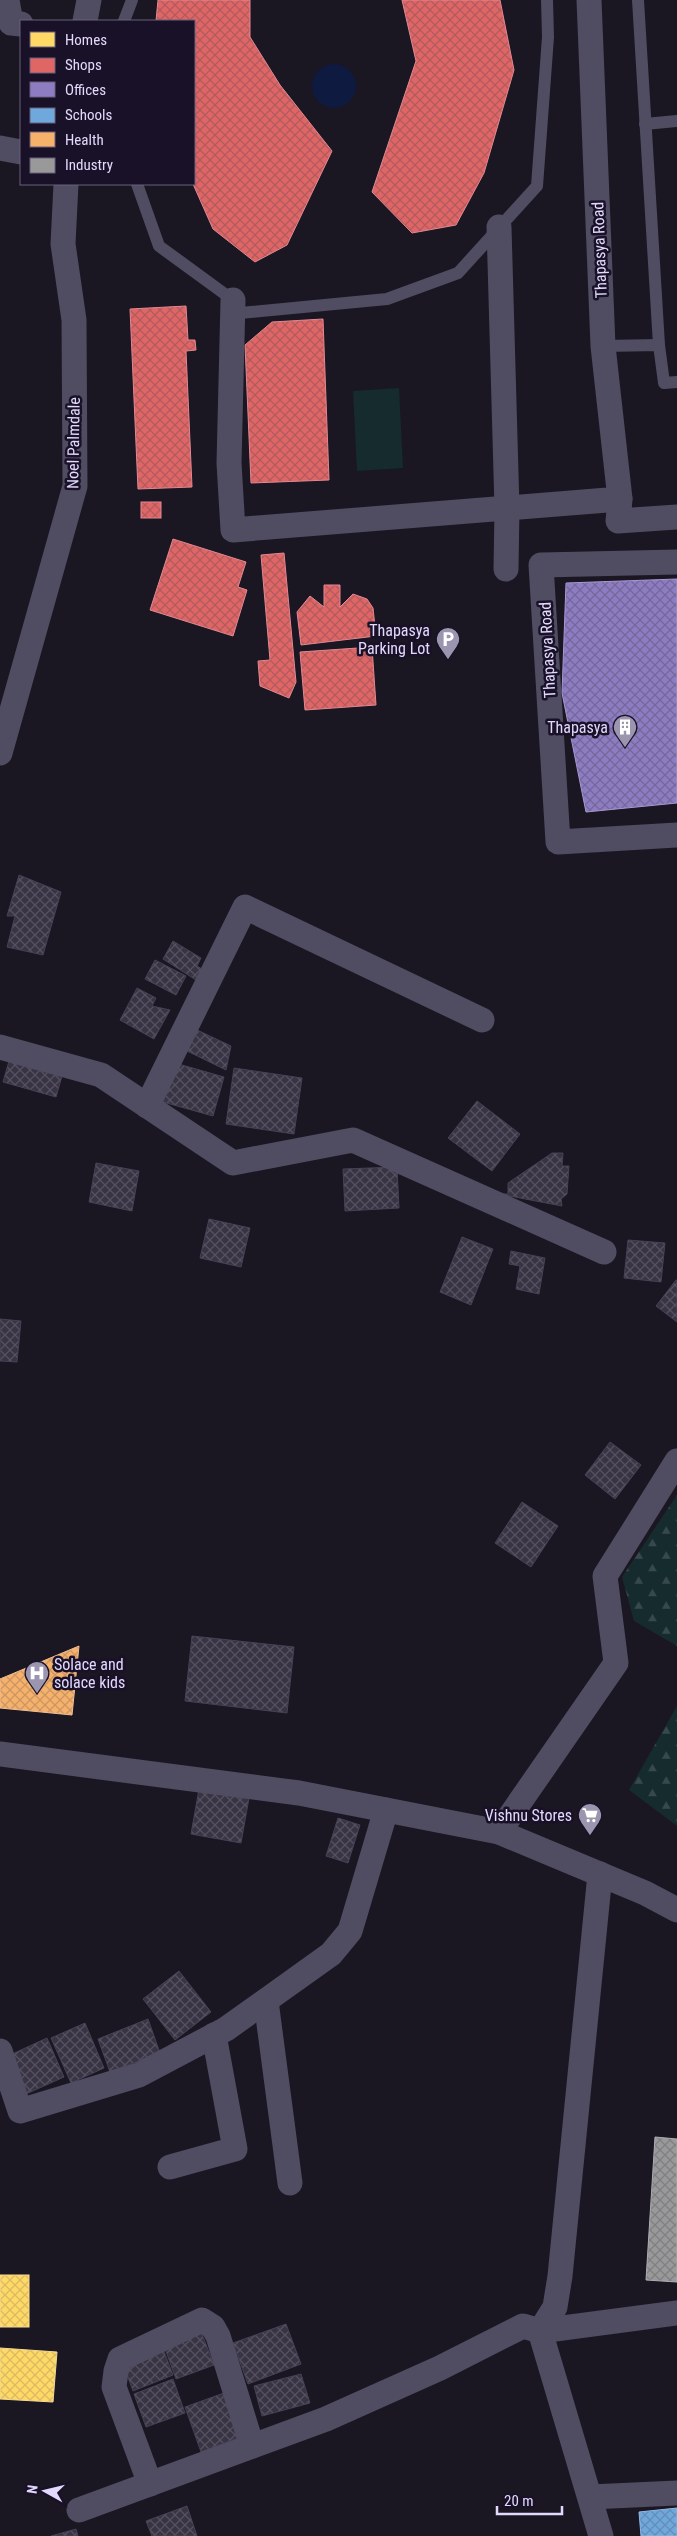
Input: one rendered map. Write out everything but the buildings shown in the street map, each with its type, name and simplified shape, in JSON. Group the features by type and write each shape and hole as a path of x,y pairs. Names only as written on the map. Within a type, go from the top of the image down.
{"street":[{"path":"7,0 11,23 20,24"},
{"path":"85,20 89,0"},
{"name":"Thapasya Road","path":"589,0 603,346 620,499 618,521 677,517"},
{"path":"0,148 20,152"},
{"name":"Noel Palmdale","path":"0,753 75,486 74,320 64,244 66,185"},
{"path":"499,227 506,569"},
{"path":"234,300 229,463 233,530 620,499"},
{"name":"Thapasya Road","path":"677,562 542,565 558,842 677,835"},
{"path":"147,1106 245,907 482,1020"},
{"path":"0,1047 101,1075 233,1163 353,1140 604,1252"},
{"path":"500,1832 616,1663 606,1576 677,1461"},
{"path":"0,1754 299,1793 500,1832 644,1893 677,1910"},
{"path":"0,2051 20,2111 140,2075 214,2036 331,1954 350,1931 386,1810"},
{"path":"600,1874 560,2276 555,2307 540,2331 601,2536"},
{"path":"266,2001 290,2183"},
{"path":"170,2167 235,2149 214,2036"},
{"path":"79,2510 335,2415 440,2368 522,2326 540,2331 677,2313"},
{"path":"150,2484 114,2387 116,2371 120,2360 202,2320 212,2327 218,2336 252,2446"},
{"path":"590,2497 677,2493"}],"lane":[{"path":"124,20 132,0"},
{"path":"137,185 159,246 234,300 240,313 387,299 458,273 537,186 548,37 547,0"},
{"path":"638,0 659,345 664,383 677,382"},
{"path":"646,124 677,121"},
{"path":"603,346 659,345"}],"green space":[{"path":"399,388 403,468 357,471 353,391"},
{"path":"677,1495 677,1646 634,1621 622,1577"},
{"path":"677,1706 677,1826 629,1790"}],"water":[{"path":"334,64 346,68 352,74 356,86 352,98 346,104 334,108 322,104 316,98 312,86 316,74 322,68"}],"place":[{"name":"Thapasya Parking Lot","path":"448,660"},
{"name":"Thapasya","path":"625,748"},
{"name":"Solace and solace kids","path":"37,1694"},
{"name":"Vishnu Stores","path":"590,1836"}]}
